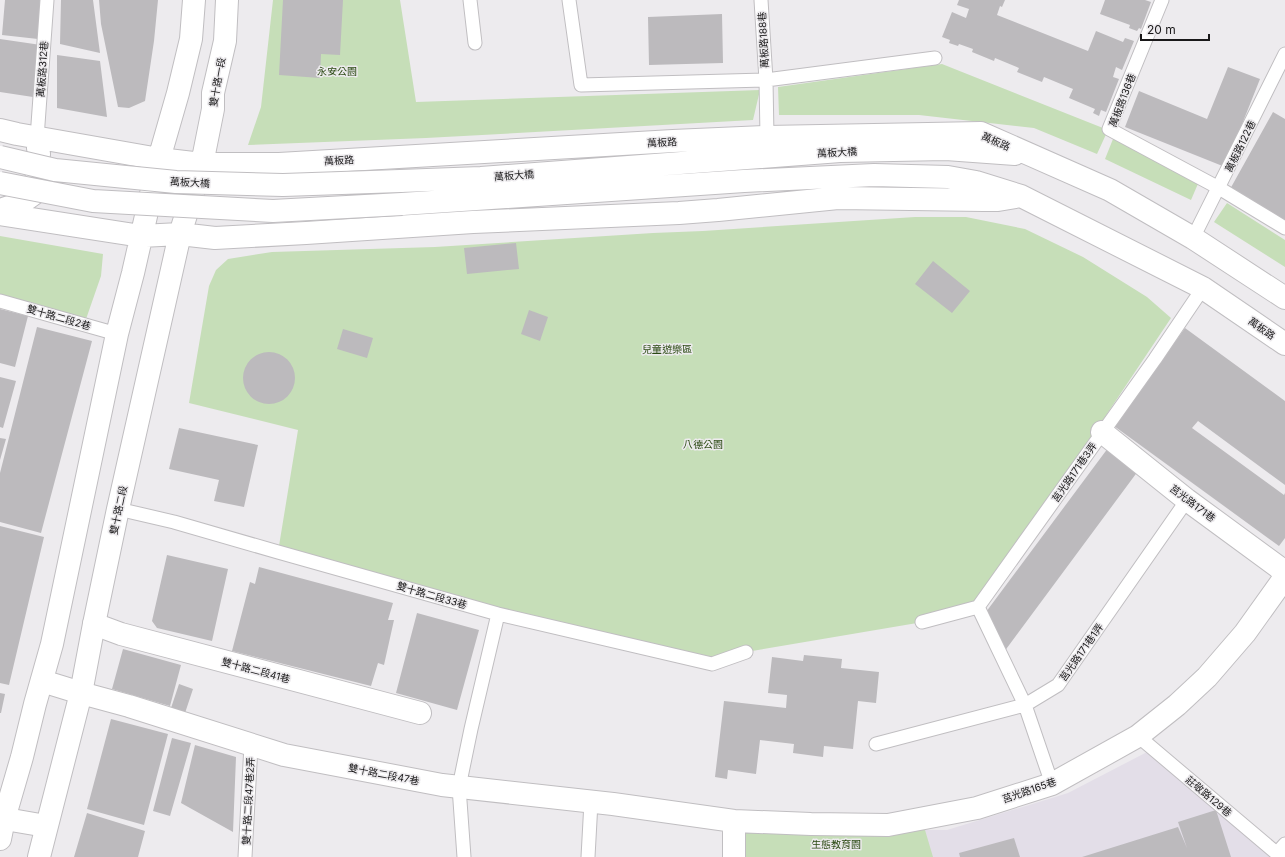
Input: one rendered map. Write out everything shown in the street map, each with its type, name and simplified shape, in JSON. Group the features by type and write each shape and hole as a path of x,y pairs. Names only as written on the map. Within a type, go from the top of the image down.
{"street":[{"path":"46,826 1,826 52,644 117,334 133,274 159,159 177,98 191,38 194,0"},
{"name":"雙十路一段","path":"202,164 213,109 213,93 225,41 228,0"},
{"name":"萬板路","path":"0,130 159,159 202,164 279,164 767,137 980,133 1110,190 1193,238 1285,298"},
{"path":"0,210 21,203 35,193 39,154 38,138"},
{"name":"萬板大橋","path":"0,157 55,170 176,182 283,185 481,178 840,151 946,149 1028,155"},
{"name":"雙十路二段","path":"39,857 81,693 118,509 180,234 202,164"},
{"path":"0,183 93,201 273,210 402,204 744,181 874,175 948,176 976,182 1021,196"},
{"name":"萬板路","path":"1021,196 1203,288 1285,344"},
{"path":"0,214 141,236 180,234 222,237 473,222 679,213 726,210 838,198 991,200 1021,196"},
{"name":"莒光路171巷","path":"1102,432 1187,500 1283,584"},
{"name":"莒光路165巷","path":"734,821 888,825 977,808 1052,784 1138,736 1177,705 1207,677 1245,633 1283,584"},
{"name":"雙十路二段41巷","path":"94,624 121,634 420,713"},
{"name":"雙十路二段47巷","path":"42,681 129,706 284,755 442,785 591,802 734,821"},
{"path":"734,821 734,857"}],"lane":[{"name":"萬板路312巷","path":"38,138 47,0"},
{"path":"470,0 475,42"},
{"path":"569,0 581,85 766,80 935,58"},
{"name":"萬板路188巷","path":"761,0 766,80 767,137"},
{"name":"萬板路136巷","path":"1162,0 1109,129 1219,188"},
{"name":"萬板路122巷","path":"1193,238 1285,54"},
{"path":"1219,188 1285,228"},
{"name":"莒光路171巷3弄","path":"978,607 1203,288"},
{"name":"雙十路二段2巷","path":"0,301 117,334"},
{"name":"莒光路171巷1弄","path":"876,744 1025,705 1058,685 1187,500"},
{"name":"雙十路二段33巷","path":"118,509 174,522 498,614 712,664 746,652"},
{"path":"922,622 978,607 1025,705 1052,784"},
{"path":"464,857 459,787 498,614"},
{"name":"莊敬路129巷","path":"1138,736 1281,851"},
{"name":"雙十路二段47巷2弄","path":"245,857 252,745"},
{"path":"588,857 591,802"}],"shaded area":[{"path":"1149,751 1271,857 742,857 742,830 947,830 1068,793"}],"green space":[{"name":"永安公園","path":"273,0 400,0 416,102 760,90 753,120 426,138 248,145 261,107"},
{"path":"942,64 1108,130 1097,154 1034,128 919,115 779,115 778,87"},
{"path":"1113,139 1200,179 1191,200 1105,159"},
{"path":"1227,203 1285,240 1285,267 1214,222"},
{"name":"八德公園","path":"915,217 966,217 1025,229 1083,257 1147,297 1171,318 978,607 923,622 746,652 712,664 278,552 298,430 189,403 209,286 216,270 228,259 272,252 435,247"},
{"path":"0,236 103,254 101,276 85,322 0,296"},
{"name":"生態教育園","path":"742,830 925,830 933,857 743,857"}],"building":[{"path":"5,0 41,0 38,39 2,35"},
{"path":"61,0 93,0 100,53 60,44"},
{"path":"99,0 158,0 154,41 145,101 129,108 118,107 101,24"},
{"path":"283,0 343,0 340,55 321,54 320,78 279,75"},
{"path":"959,0 1005,0 1002,7 1000,6 997,15 1088,51 1096,31 1123,42 1125,38 1134,41 1122,70 1116,67 1113,77 1119,79 1106,112 1101,110 1099,116 1093,113 1095,109 1069,98 1073,89 1044,77 1042,82 1017,72 1019,68 995,58 994,61 972,52 973,49 959,44 958,46 949,43 950,40 942,37 952,12 966,18 969,9 957,5"},
{"path":"1105,0 1145,0 1151,2 1141,29 1139,28 1137,31 1129,28 1130,25 1100,14"},
{"path":"722,14 723,63 649,65 648,17"},
{"path":"0,39 41,45 33,97 0,92"},
{"path":"57,55 100,61 107,117 57,108"},
{"path":"1228,67 1260,79 1225,167 1125,127 1139,91 1207,119"},
{"path":"1273,112 1285,119 1285,222 1229,191"},
{"path":"516,243 519,269 467,274 464,248"},
{"path":"933,261 970,291 952,313 915,284"},
{"path":"0,309 28,316 15,367 0,363"},
{"path":"529,310 548,317 540,341 521,334"},
{"path":"37,327 92,341 41,533 0,522 0,473"},
{"path":"1185,328 1285,401 1285,485 1198,421 1192,428 1284,495 1285,493 1285,538 1279,546 1114,426"},
{"path":"343,329 373,338 367,358 337,349"},
{"path":"264,352 274,352 288,359 295,373 295,383 288,397 274,404 264,404 254,400 247,393 243,383 243,373 247,363 254,356"},
{"path":"0,377 16,381 3,428 0,427"},
{"path":"179,428 258,445 244,507 214,501 219,480 169,469"},
{"path":"0,438 6,439 0,460"},
{"path":"1111,444 1141,467 1004,652 986,612"},
{"path":"0,526 44,537 9,685 0,683"},
{"path":"167,555 228,569 212,641 157,628 152,621"},
{"path":"259,567 393,603 388,620 394,620 384,665 378,663 371,686 232,651 250,582 255,584"},
{"path":"417,613 479,630 457,710 396,693"},
{"path":"123,649 181,665 170,706 112,689"},
{"path":"804,655 842,659 841,668 879,672 876,703 858,701 853,749 824,746 823,757 793,753 794,744 760,740 756,774 728,770 727,779 715,777 724,701 786,708 787,695 768,693 772,657 803,661"},
{"path":"179,684 193,689 185,713 171,708"},
{"path":"0,693 5,694 1,713 0,713"},
{"path":"111,719 168,734 144,825 87,809"},
{"path":"172,738 191,743 170,816 153,811"},
{"path":"195,745 236,757 233,832 181,803"},
{"path":"1216,810 1231,857 1082,857 1178,827 1187,848 1178,822"},
{"path":"87,813 145,831 138,857 74,857"},
{"path":"1014,838 1020,857 960,857 959,853"}],"park label":[{"name":"兒童遊樂區","path":"667,349"}]}
